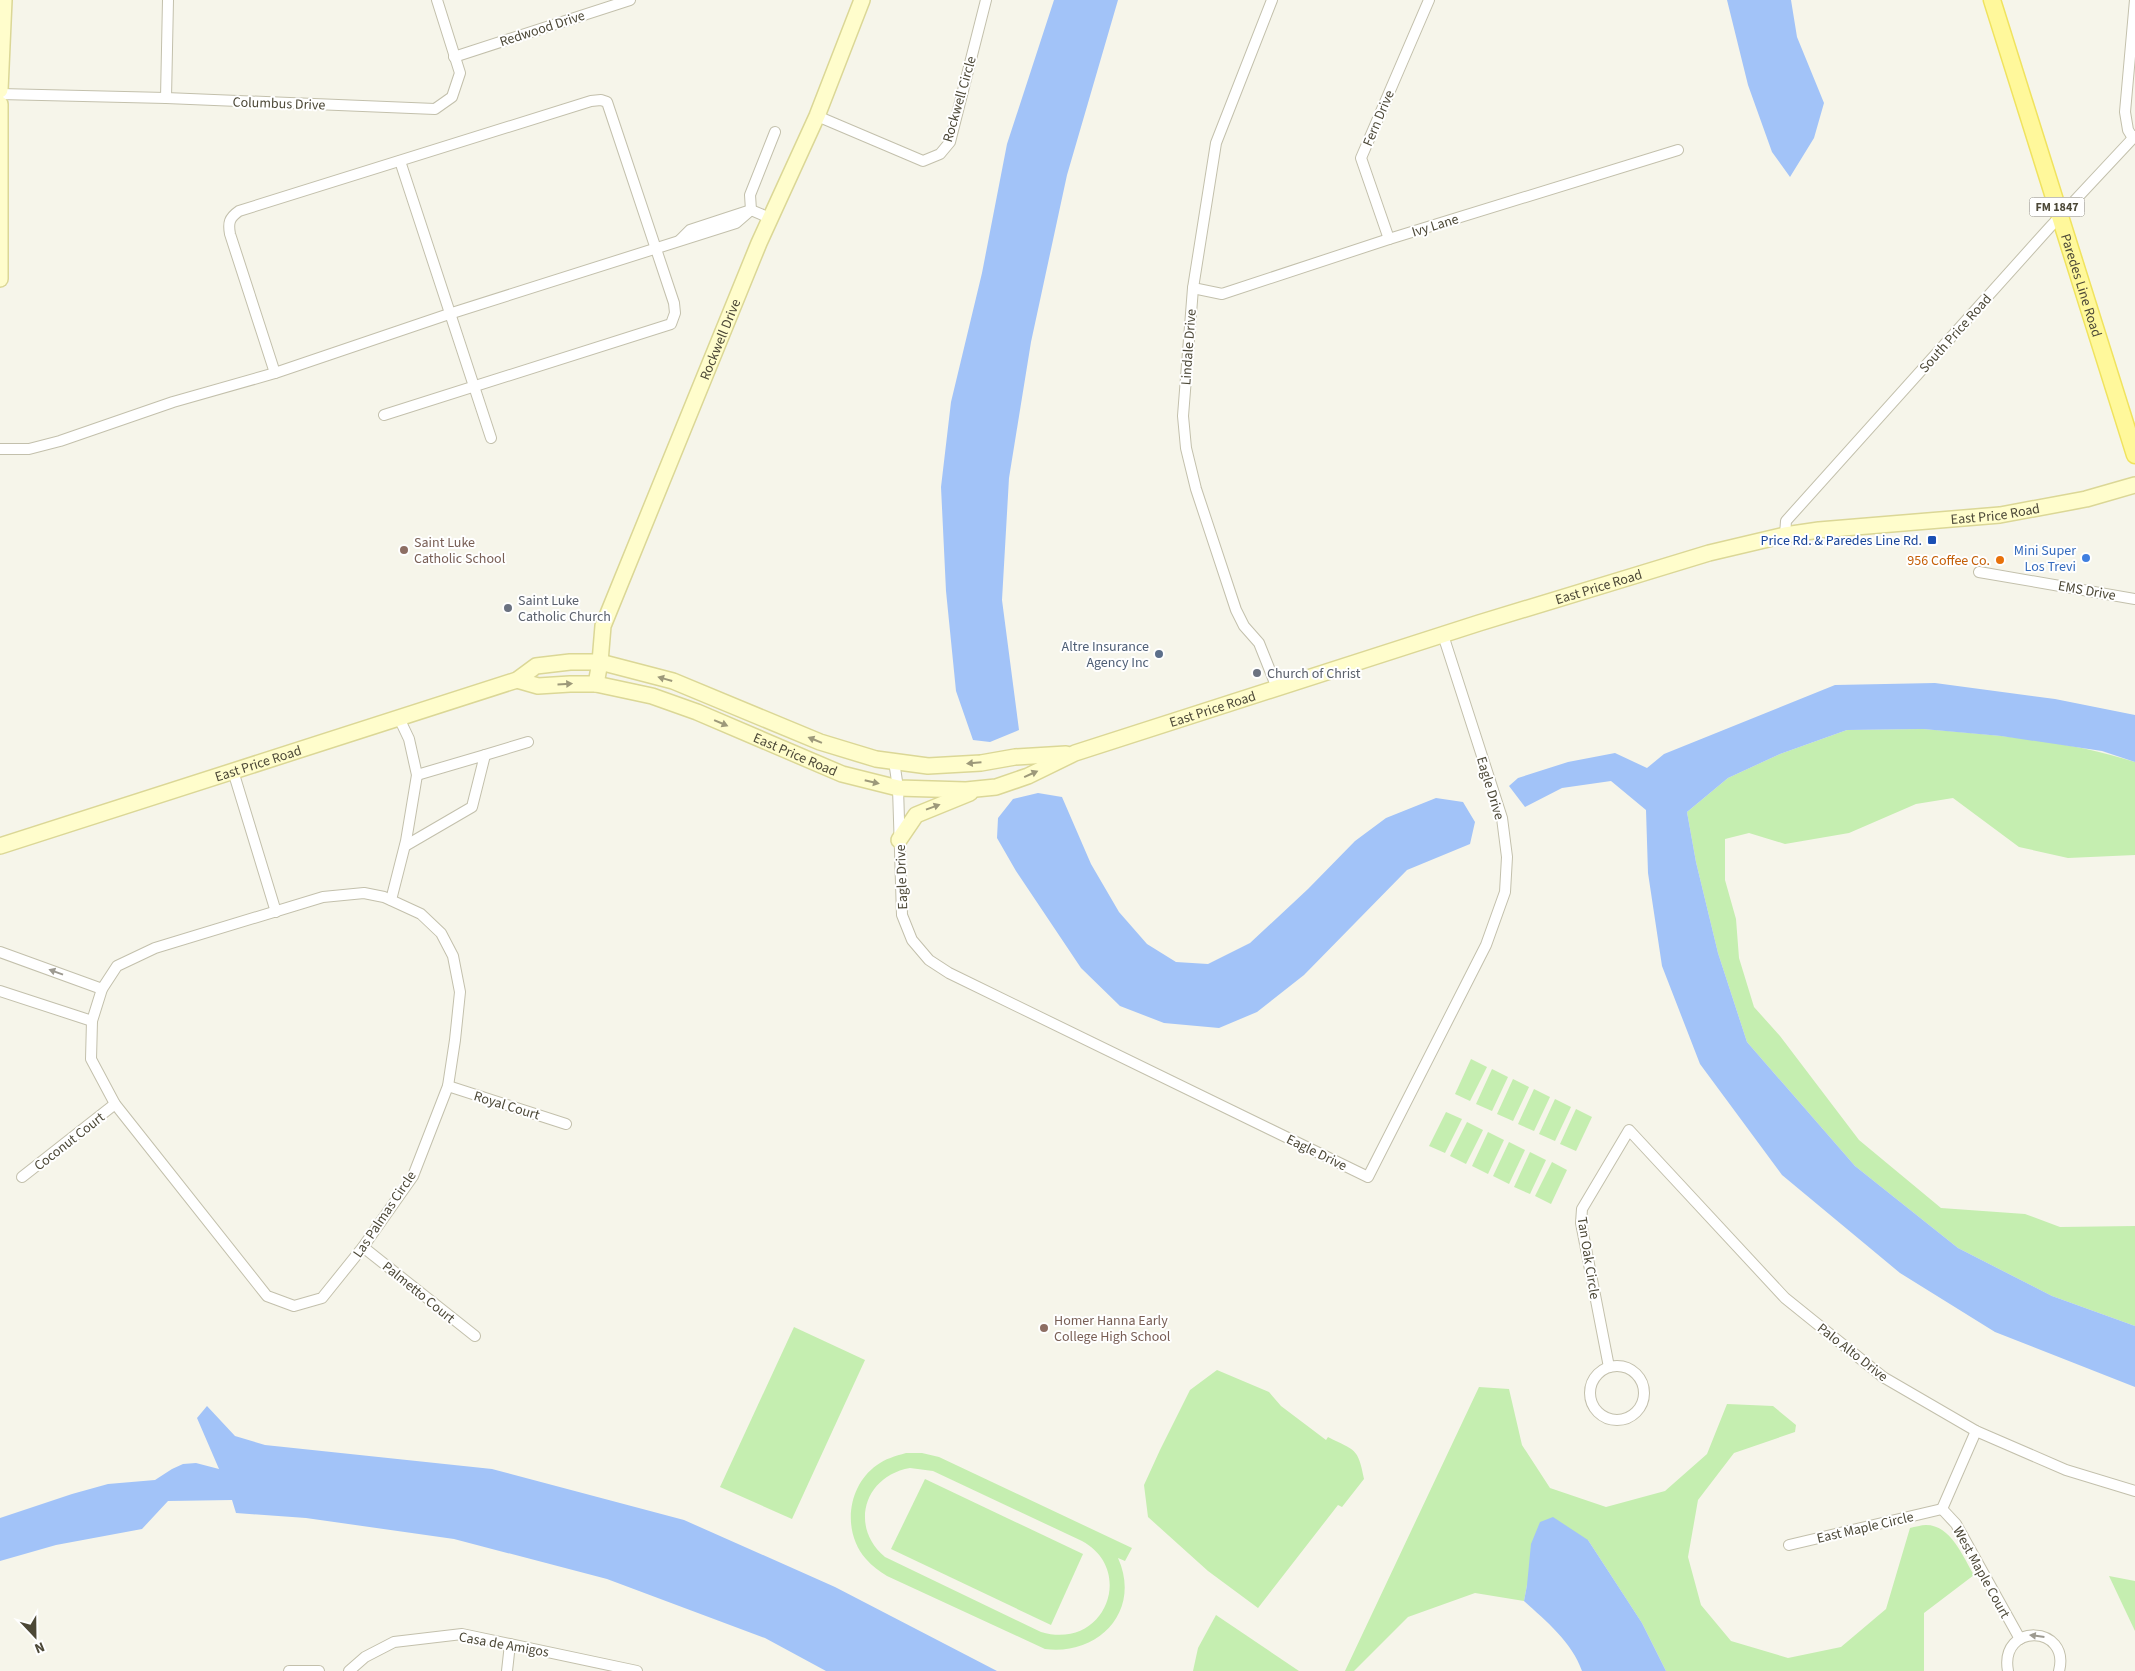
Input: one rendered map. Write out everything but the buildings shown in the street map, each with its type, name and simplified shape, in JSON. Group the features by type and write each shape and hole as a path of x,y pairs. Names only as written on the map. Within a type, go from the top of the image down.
{"main road":[{"path":"0,90 4,0"},
{"name":"Rockwell Drive","path":"596,684 600,662 602,626 770,218 817,116 862,0"},
{"name":"Paredes Line Road","path":"1992,0 2135,455"},
{"path":"0,104 0,269"},
{"name":"East Price Road","path":"517,680 538,686 596,684 652,696 674,703 842,774 898,788 966,790 996,787 1028,776 1075,753 1443,635 1709,553 1786,535 1861,525 2000,515 2086,499 2135,485"},
{"name":"East Price Road","path":"0,846 517,680 536,666 570,662 600,662 673,681 820,742 876,759 928,766 1075,753"},
{"path":"899,840 916,815 981,788"}],"street":[{"path":"166,98 168,0"},
{"name":"Columbus Drive","path":"0,94 166,98 435,109 452,97 460,73 437,0"},
{"name":"Redwood Drive","path":"454,57 630,0"},
{"name":"Rockwell Circle","path":"817,116 923,161 940,154 950,142 986,0"},
{"name":"Lindale Drive","path":"1272,0 1216,142 1192,288 1183,416 1186,448 1196,488 1236,610 1244,626 1259,643 1277,688"},
{"name":"Fern Drive","path":"1389,239 1361,158 1429,0"},
{"path":"2134,137 2128,130 2125,112 2135,0"},
{"path":"275,373 230,234 230,220 239,211 591,101 601,100 607,102 611,109 674,303 676,313 671,324 664,328 384,415"},
{"path":"752,210 750,195 775,132"},
{"name":"South Price Road","path":"1786,535 1786,521 2060,216 2134,137"},
{"name":"Ivy Lane","path":"1192,288 1222,294 1389,239 1678,150"},
{"path":"400,161 490,438"},
{"path":"0,448 29,449 60,441 173,402 275,373 449,314 679,241 690,230 752,210 770,218"},
{"name":"EMS Drive","path":"1980,572 2135,599"},
{"name":"Eagle Drive","path":"894,761 898,788 902,915 912,940 929,960 949,973 1368,1177 1486,945 1505,892 1508,857 1502,818 1443,635"},
{"path":"391,900 405,846 417,775 409,739 399,718"},
{"path":"417,775 528,742"},
{"path":"405,846 472,807 485,755"},
{"path":"233,771 276,912"},
{"name":"Las Palmas Circle","path":"364,893 391,900 421,914 441,933 453,956 460,992 448,1086 413,1176 364,1247 322,1298 294,1306 267,1296 115,1104 91,1059 92,1021 102,989 117,966 155,948 323,897 364,893"},
{"path":"0,952 102,989"},
{"path":"0,991 92,1021"},
{"name":"Royal Court","path":"448,1086 566,1124"},
{"name":"Coconut Court","path":"22,1177 115,1104"},
{"name":"Tan Oak Circle","path":"1609,1368 1581,1223 1582,1209 1629,1130"},
{"name":"Palo Alto Drive","path":"1629,1130 1785,1298 1883,1377 1976,1431 2066,1470 2135,1491"},
{"name":"Palmetto Court","path":"364,1247 475,1336"},
{"path":"1618,1366 1627,1368 1641,1380 1644,1389 1644,1399 1640,1407 1626,1419 1617,1420 1601,1415 1591,1402 1591,1385 1601,1371 1609,1368 1618,1366"},
{"path":"1942,1508 1976,1431"},
{"name":"East Maple Circle","path":"1789,1545 1942,1508"},
{"name":"West Maple Court","path":"1942,1508 1956,1524 2020,1639"},
{"name":"Casa de Amigos","path":"349,1671 365,1657 394,1642 462,1634 637,1671"},
{"path":"2008,1671 2008,1653 2013,1645 2020,1639 2036,1635 2052,1641 2060,1656 2059,1671"},
{"path":"507,1671 510,1644"},
{"path":"289,1671 319,1671"}],"green space":[{"path":"1923,729 2057,743 2135,762 2135,855 2068,858 2019,847 1953,798 1916,804 1849,833 1785,844 1749,833 1725,839 1725,880 1736,919 1739,958 1754,1007 1780,1036 1859,1140 1941,1208 2025,1214 2060,1227 2135,1226 2135,1326 2052,1296 1958,1248 1855,1166 1747,1042 1718,953 1696,862 1687,812 1728,778 1780,754 1847,730"},
{"path":"1471,1059 1487,1067 1470,1101 1455,1094"},
{"path":"1492,1069 1508,1077 1492,1111 1476,1104"},
{"path":"1513,1079 1529,1087 1513,1121 1497,1114"},
{"path":"1534,1089 1550,1097 1534,1131 1518,1124"},
{"path":"1555,1099 1571,1107 1555,1141 1539,1134"},
{"path":"1576,1109 1592,1117 1576,1151 1560,1144"},
{"path":"1446,1112 1462,1119 1445,1153 1429,1146"},
{"path":"1467,1122 1483,1130 1466,1164 1450,1156"},
{"path":"1488,1132 1504,1140 1488,1174 1472,1166"},
{"path":"1509,1142 1525,1150 1509,1184 1493,1176"},
{"path":"1530,1152 1546,1160 1530,1194 1514,1187"},
{"path":"1552,1162 1567,1170 1551,1204 1535,1196"},
{"path":"794,1327 865,1360 792,1519 720,1487"},
{"path":"1217,1370 1269,1392 1281,1406 1326,1440 1328,1437 1350,1448 1360,1461 1364,1479 1342,1507 1338,1505 1258,1608 1208,1571 1148,1517 1144,1485 1160,1450 1190,1390"},
{"path":"1479,1387 1509,1389 1522,1445 1550,1488 1606,1507 1665,1491 1707,1454 1727,1404 1773,1406 1796,1425 1795,1432 1734,1453 1698,1500 1688,1557 1701,1605 1731,1641 1788,1658 1841,1647 1886,1609 1910,1528 1926,1525 1935,1526 1942,1530 1961,1551 1974,1575 1924,1613 1924,1671 1666,1671 1642,1623 1588,1540 1527,1585 1524,1601 1475,1593 1408,1617 1354,1671 1345,1671"},
{"path":"906,1453 922,1453 939,1457 1132,1548 1125,1561 1118,1558 1124,1577 1124,1596 1119,1612 1110,1626 1098,1637 1082,1645 1064,1649 1045,1649 887,1576 873,1566 858,1548 853,1536 851,1510 854,1497 859,1485 877,1465","holes":["910,1468 933,1471 1082,1541 1098,1554 1107,1570 1110,1588 1106,1605 1096,1619 1082,1630 1063,1635 1041,1632 885,1557 874,1545 867,1532 865,1518 867,1504 872,1492 882,1481 894,1473"]},
{"path":"925,1479 1083,1554 1051,1625 891,1549"},
{"path":"2109,1576 2135,1581 2135,1631"},
{"path":"1216,1615 1299,1671 1193,1671 1198,1648"}],"water":[{"path":"1054,0 1118,0 1067,175 1031,342 1009,478 1002,600 1019,730 990,742 973,740 956,691 946,591 941,487 951,402 982,273 1007,144"},
{"path":"1727,0 1791,0 1797,37 1824,103 1814,138 1790,177 1772,152 1748,85"},
{"path":"1935,683 2055,699 2135,715 2135,762 2102,751 2001,736 1923,729 1847,730 1780,754 1728,778 1687,812 1696,862 1718,953 1747,1042 1855,1166 1958,1248 2052,1296 2135,1326 2135,1387 1995,1332 1900,1273 1782,1175 1700,1064 1662,966 1648,873 1646,810 1611,781 1562,788 1525,807 1509,786 1518,778 1568,762 1615,753 1647,768 1664,754 1835,685"},
{"path":"1038,793 1062,797 1091,864 1119,912 1147,944 1176,962 1208,964 1250,943 1308,889 1355,841 1386,818 1436,798 1463,802 1475,822 1470,844 1407,870 1304,975 1257,1012 1219,1028 1164,1023 1120,1006 1081,968 1016,871 997,838 998,818 1013,799"},
{"path":"207,1406 235,1436 265,1445 492,1469 684,1520 835,1587 997,1671 826,1671 765,1638 607,1579 454,1539 306,1518 236,1513 232,1500 168,1501 142,1529 56,1545 0,1561 0,1518 108,1484 155,1480 183,1464 196,1463 219,1469 197,1418"},
{"path":"1553,1517 1588,1540 1642,1623 1666,1671 1582,1671 1578,1660 1565,1641 1524,1601 1531,1544 1540,1522"}],"place":[{"name":"Price Rd. & Paredes Line Rd.","path":"1932,540"},
{"name":"Saint Luke Catholic School","path":"404,550"},
{"name":"Mini Super Los Trevi","path":"2086,558"},
{"name":"956 Coffee Co.","path":"2000,560"},
{"name":"Saint Luke Catholic Church","path":"508,608"},
{"name":"Altre Insurance Agency Inc","path":"1159,654"},
{"name":"Church of Christ","path":"1257,673"},
{"name":"Homer Hanna Early College High School","path":"1044,1328"}]}
